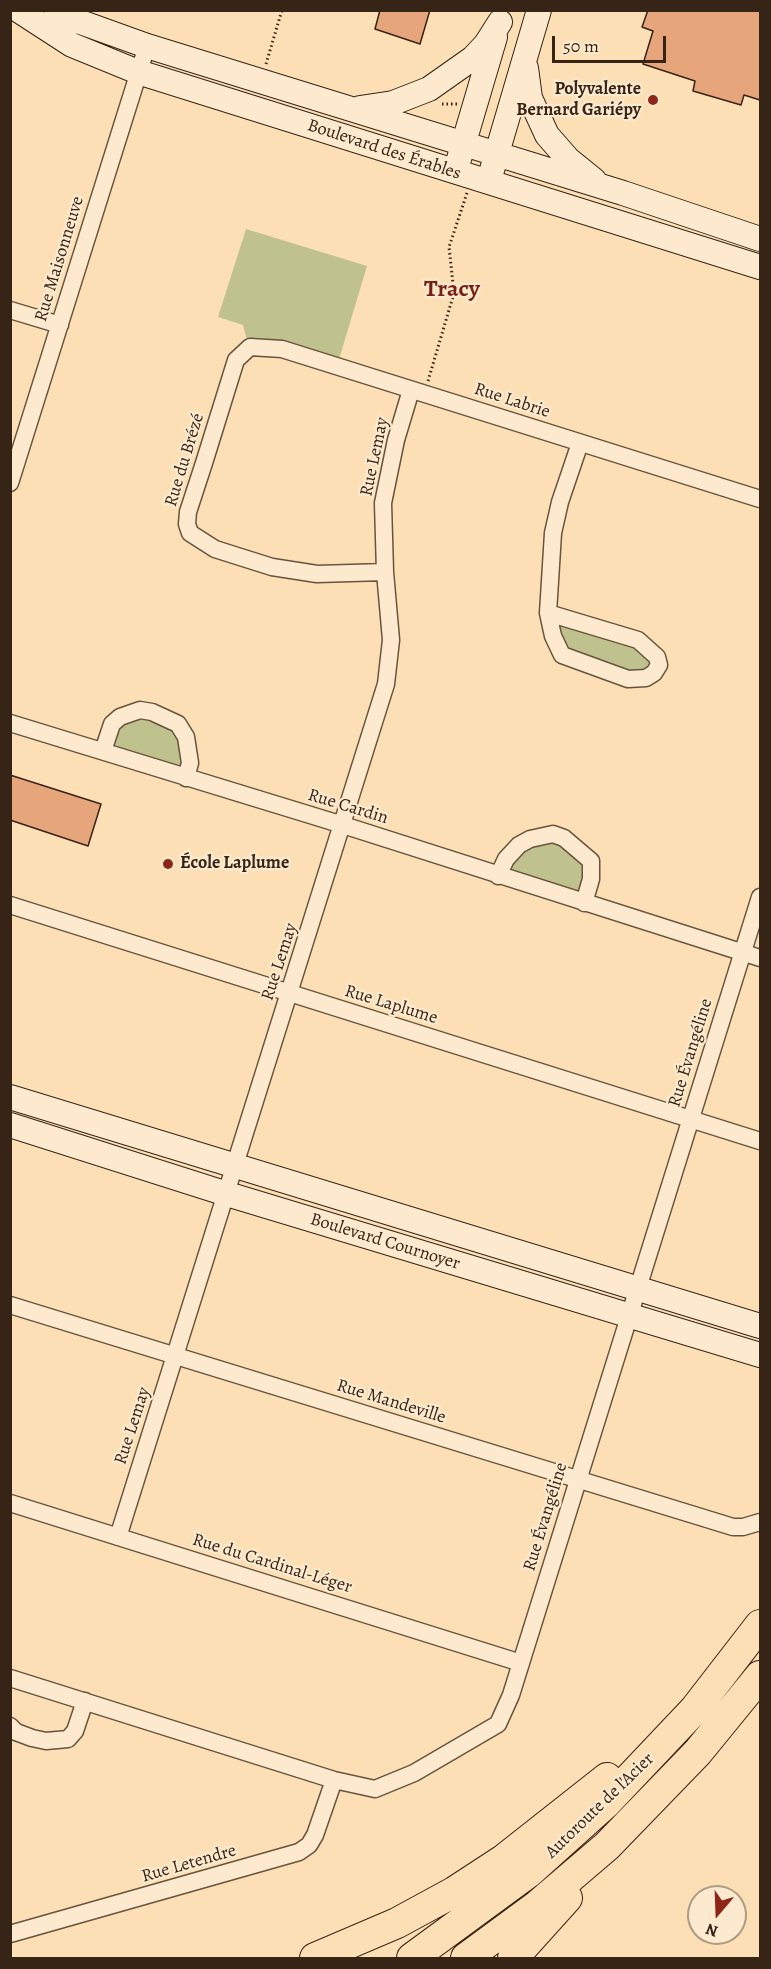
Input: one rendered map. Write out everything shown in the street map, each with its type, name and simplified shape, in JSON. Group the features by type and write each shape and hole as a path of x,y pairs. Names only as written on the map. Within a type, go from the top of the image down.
{"highway":[{"name":"Autoroute de l'Acier","path":"412,1959 498,1897 555,1850 629,1781 694,1709 760,1624"},
{"name":"Autoroute de l'Acier","path":"466,1959 538,1905 631,1823 698,1752 760,1676"},
{"path":"315,1959 426,1908 503,1860 694,1709"},
{"path":"513,1959 631,1823"}],"street":[{"name":"Boulevard des Érables","path":"18,10 72,45 138,72 471,180 760,267"},
{"name":"Boulevard des Érables","path":"56,10 72,20 147,46 623,193 760,239"},
{"path":"471,180 496,155 539,10"},
{"path":"343,107 376,107 429,89 473,58 486,44 502,16"},
{"path":"471,180 464,144 502,16"},
{"name":"Rue Maisonneuve","path":"10,483 147,46"},
{"path":"525,58 530,98 547,135 595,181 623,193"},
{"path":"10,310 60,325"},
{"name":"Rue Labrie","path":"250,346 282,349 419,388 580,443 760,500"},
{"name":"Rue du Brézé","path":"250,346 236,360 188,512 187,524 190,533 215,549 272,567 317,574 385,572"},
{"name":"Rue Lemay","path":"118,1537 290,995 389,671 392,640 385,572 385,489 396,440 419,388"},
{"path":"548,613 638,640 657,657 659,665 654,673 638,680 562,655 553,636 548,613 553,533 560,501 580,443"},
{"path":"103,751 112,724 120,717 140,711 153,712 177,724 186,737 190,763 186,778"},
{"name":"Rue Cardin","path":"10,723 343,825 760,958"},
{"path":"498,876 506,859 519,845 530,839 553,834 564,838 591,861 591,879 584,903"},
{"name":"Rue Évangéline","path":"12,1682 85,1701 334,1780 368,1788 386,1787 486,1732 503,1716 760,897"},
{"name":"Rue Laplume","path":"10,905 290,995 760,1141"},
{"name":"Boulevard Cournoyer","path":"10,1097 760,1326"},
{"name":"Boulevard Cournoyer","path":"10,1125 227,1194 760,1355"},
{"name":"Rue Mandeville","path":"10,1305 733,1527 743,1527 760,1522"},
{"name":"Rue du Cardinal-Léger","path":"10,1503 521,1662"},
{"path":"10,1726 16,1732 39,1740 68,1739 75,1731 85,1701"},
{"name":"Rue Letendre","path":"10,1934 299,1852 309,1845 315,1835 334,1780"}],"path":[{"path":"265,69 282,10"},
{"path":"440,104 468,104"},
{"path":"419,388 454,293 449,248 471,180"}],"green space":[{"path":"246,229 367,266 337,366 248,344 243,325 218,317"},
{"path":"551,616 637,641 656,665 638,678 563,654"},
{"path":"131,714 177,726 187,774 107,749 111,736"},
{"path":"553,834 588,862 583,897 500,869 506,859"}],"building":[{"path":"380,10 430,10 420,44 375,29"},
{"path":"648,10 760,10 760,100 744,95 741,105 693,91 695,81 643,64 653,31 642,27"},
{"path":"10,775 101,804 88,846 10,820"}],"place":[{"name":"Polyvalente Bernard Gariépy","path":"653,100"},
{"name":"École Laplume","path":"168,864"}],"district":[{"name":"Tracy","path":"452,290"}]}
